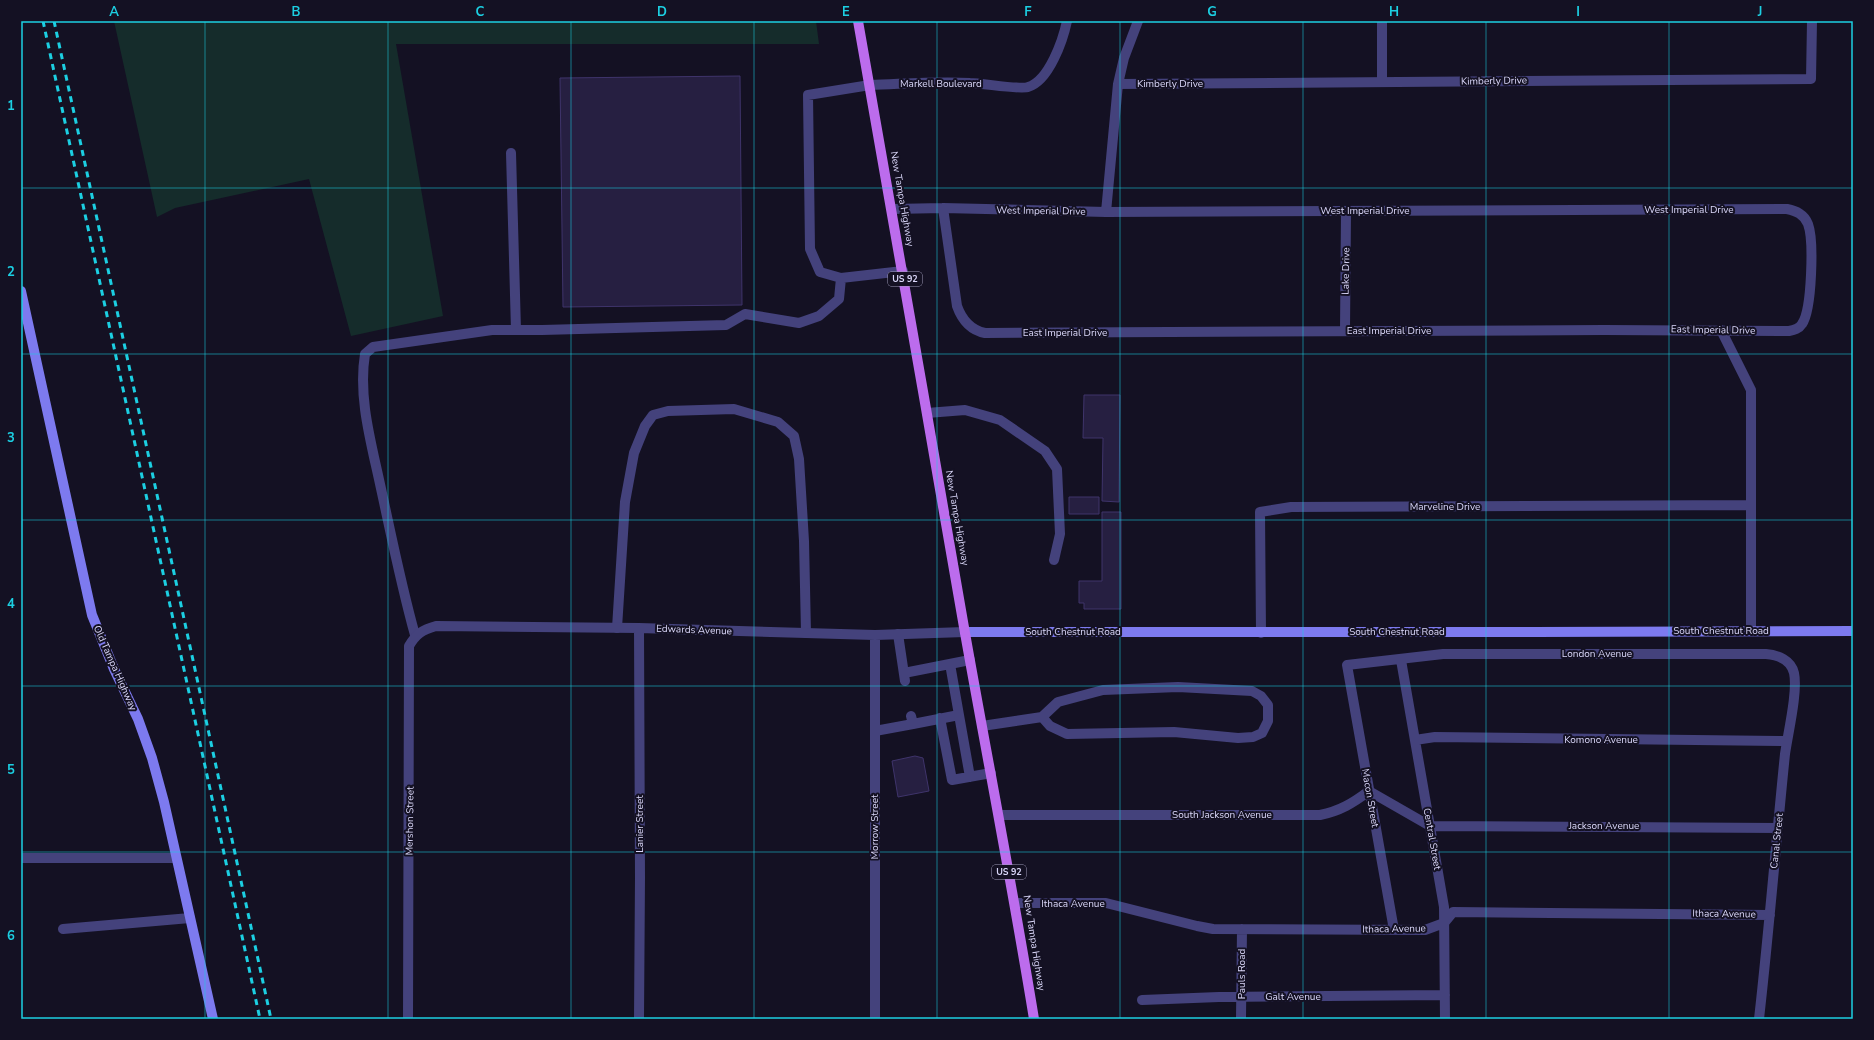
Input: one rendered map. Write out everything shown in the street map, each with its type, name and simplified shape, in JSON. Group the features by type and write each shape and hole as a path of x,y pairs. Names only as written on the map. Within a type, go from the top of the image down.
{"main road":[{"name":"New Tampa Highway","path":"858,21 893,210 965,632 1015,903 1034,1019"}],"street":[{"name":"Markell Boulevard","path":"841,278 820,272 810,249 808,95 870,85 969,83 1028,88 1041,80 1054,59 1067,21"},
{"path":"1106,212 1118,84 1124,58 1138,21"},
{"path":"1382,21 1382,82"},
{"name":"Kimberly Drive","path":"1118,84 1811,79 1812,21"},
{"path":"511,153 516,330"},
{"name":"West Imperial Drive","path":"893,210 943,208 1106,212 1346,212 1786,209"},
{"name":"East Imperial Drive","path":"943,208 957,306 962,317 969,326 977,332 985,333 1796,330 1801,326 1805,319 1811,287 1810,234 1808,224 1803,216 1796,211 1786,209"},
{"name":"Lake Drive","path":"1345,331 1346,212"},
{"path":"415,635 406,603 367,424 362,372 365,354 373,347 492,330 726,325 745,314 799,323 819,316 839,299 841,278 903,271"},
{"name":"Old Tampa Highway","path":"21,291 92,615 114,669 138,719 152,758 164,802 213,1019"},
{"path":"1721,330 1751,390 1751,631"},
{"path":"617,628 625,502 634,453 645,426 653,415 668,411 734,408 778,422 794,436 799,459 804,541 806,633"},
{"path":"927,413 965,410 1000,420 1045,451 1057,469 1060,534 1054,560"},
{"name":"Marveline Drive","path":"1261,633 1260,512 1291,507 1751,505"},
{"name":"Edwards Avenue","path":"415,635 424,629 436,626 639,628 875,635 965,632"},
{"name":"Lanier Street","path":"639,628 639,1019"},
{"name":"South Chestnut Road","path":"965,632 1261,633 1853,631"},
{"path":"898,634 905,677 970,660"},
{"name":"Mershon Street","path":"408,1019 409,646 415,635"},
{"name":"Morrow Street","path":"875,635 876,1019"},
{"name":"London Avenue","path":"1347,665 1443,654 1766,654 1778,655 1790,666"},
{"name":"Central Street","path":"1401,660 1444,907 1445,1019"},
{"path":"950,664 970,777"},
{"name":"Macon Street","path":"1347,665 1394,930"},
{"name":"Canal Street","path":"1760,1019 1787,741 1796,682 1794,670 1790,666"},
{"path":"982,726 1042,717 1058,702 1103,690 1178,688 1252,691 1261,696 1268,705 1268,721 1262,733 1253,737 1238,738 1174,732 1067,734 1050,726 1042,717"},
{"path":"875,731 912,720 958,715"},
{"path":"940,718 952,780 991,773"},
{"name":"Komono Avenue","path":"1415,740 1434,737 1787,741"},
{"path":"1369,791 1430,826"},
{"name":"South Jackson Avenue","path":"999,815 1320,815 1332,813 1347,807 1369,791"},
{"name":"Jackson Avenue","path":"1430,826 1778,828"},
{"path":"21,858 176,858"},
{"name":"Ithaca Avenue","path":"1015,903 1106,903 1213,929 1426,930 1444,923 1453,912 1770,915"},
{"path":"63,929 190,918"},
{"name":"Pauls Road","path":"1241,1019 1242,929"},
{"name":"Galt Avenue","path":"1142,1000 1242,997 1445,995"}],"green space":[{"path":"114,21 816,21 819,44 396,44 443,316 351,336 309,179 175,208 157,217"}],"building":[{"path":"740,76 742,305 563,307 560,78"},
{"path":"1084,395 1120,395 1119,502 1102,501 1103,438 1083,438"},
{"path":"1069,497 1099,497 1099,514 1069,514"},
{"path":"1102,512 1121,512 1121,609 1084,609 1084,603 1079,603 1079,581 1102,581"},
{"path":"915,756 923,758 929,791 898,797 892,761"}],"railway":[{"path":"43,21 260,1019"},
{"path":"54,21 271,1019"}]}
